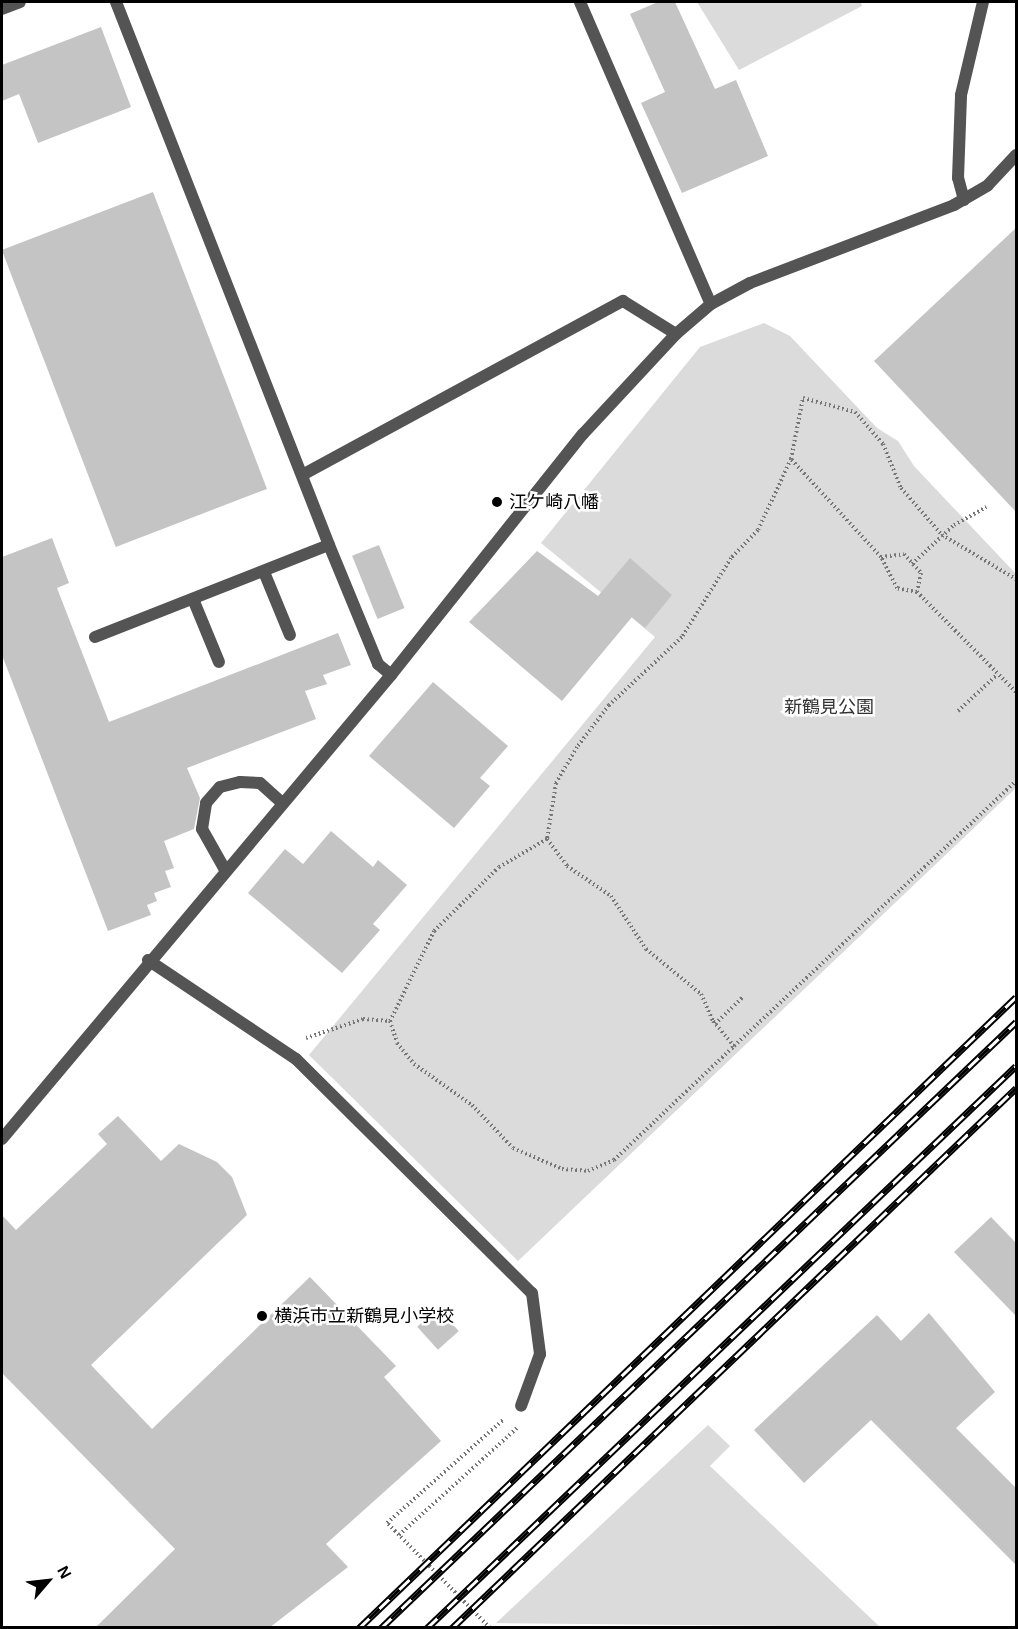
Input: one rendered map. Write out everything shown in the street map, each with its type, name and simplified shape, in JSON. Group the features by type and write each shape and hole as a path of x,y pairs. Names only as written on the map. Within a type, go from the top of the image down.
{"street":[{"path":"2,9 20,2"},
{"path":"116,2 304,474 328,546 378,664 391,675"},
{"path":"580,2 711,304"},
{"path":"964,200 958,178 961,95 983,2"},
{"path":"2,1139 224,868 391,675 583,434 676,334 711,304 750,283 964,200 988,185 1017,155"},
{"path":"304,474 623,301 676,334"},
{"path":"95,637 328,546"},
{"path":"264,572 290,635"},
{"path":"192,599 219,662"},
{"path":"224,868 202,829 206,803 220,787 240,782 260,783 281,802"},
{"path":"148,960 284,1049 532,1293 540,1354 520,1406"}],"path":[{"path":"734,1046 715,1024 701,994 646,949 611,896 567,866 547,839 556,783 577,747 609,705 682,637 731,558 758,530 791,459 802,398 855,412 884,444 901,488 942,536 1017,579"},
{"path":"791,459 881,556 897,588 917,592 1017,692"},
{"path":"912,564 942,536 986,507"},
{"path":"881,556 904,554 921,573 917,592"},
{"path":"958,711 998,674"},
{"path":"547,839 499,867 434,931 390,1021 397,1044 414,1064 472,1105 513,1148 562,1169 588,1171 614,1160 1017,781"},
{"path":"715,1024 744,996"},
{"path":"284,1049 363,1019 390,1021"},
{"path":"399,1535 526,1419 520,1406 387,1523 490,1628"}],"green space":[{"path":"697,2 861,2 862,6 739,70"},
{"name":"新鶴見公園","path":"764,323 790,336 877,428 898,441 914,466 1016,574 1016,788 518,1261 309,1055 655,637 541,543 700,347"},
{"path":"708,1425 730,1446 710,1466 880,1627 496,1623"}],"building":[{"path":"658,2 675,2 715,89 736,80 768,156 682,193 641,103 665,92 630,14"},
{"path":"101,27 131,107 38,143 19,94 2,101 2,65"},
{"path":"153,192 267,489 116,547 2,250"},
{"path":"1017,227 1017,513 874,361"},
{"path":"52,538 69,583 57,588 109,722 338,633 351,665 323,675 327,684 305,691 316,719 187,768 200,798 194,829 164,841 174,868 165,871 171,887 154,893 157,901 147,905 151,915 108,931 2,655 2,557"},
{"path":"379,545 404,608 378,619 352,556"},
{"path":"537,551 598,596 630,558 672,595 645,628 632,617 562,701 469,622"},
{"path":"433,682 508,746 480,778 490,786 454,828 369,756"},
{"path":"331,831 373,867 378,860 407,885 373,924 380,930 342,973 248,893 285,849 303,864"},
{"path":"118,1116 161,1161 179,1144 217,1162 232,1177 247,1215 91,1365 152,1429 310,1277 396,1366 384,1377 441,1441 326,1544 348,1567 269,1628 95,1628 175,1549 2,1373 2,1215 16,1230 107,1144 98,1134"},
{"path":"991,1217 1017,1244 1017,1317 954,1252"},
{"path":"438,1308 459,1331 438,1350 417,1327"},
{"path":"929,1313 995,1392 956,1428 1017,1489 1017,1566 871,1420 804,1483 754,1430 877,1315 901,1341"}],"railway":[{"path":"359,1628 1016,997"},
{"path":"381,1628 1016,1022"},
{"path":"427,1628 1016,1066"},
{"path":"452,1628 1016,1088"}],"place":[{"name":"江ケ崎八幡","path":"497,502"},
{"name":"横浜市立新鶴見小学校","path":"262,1316"}]}
